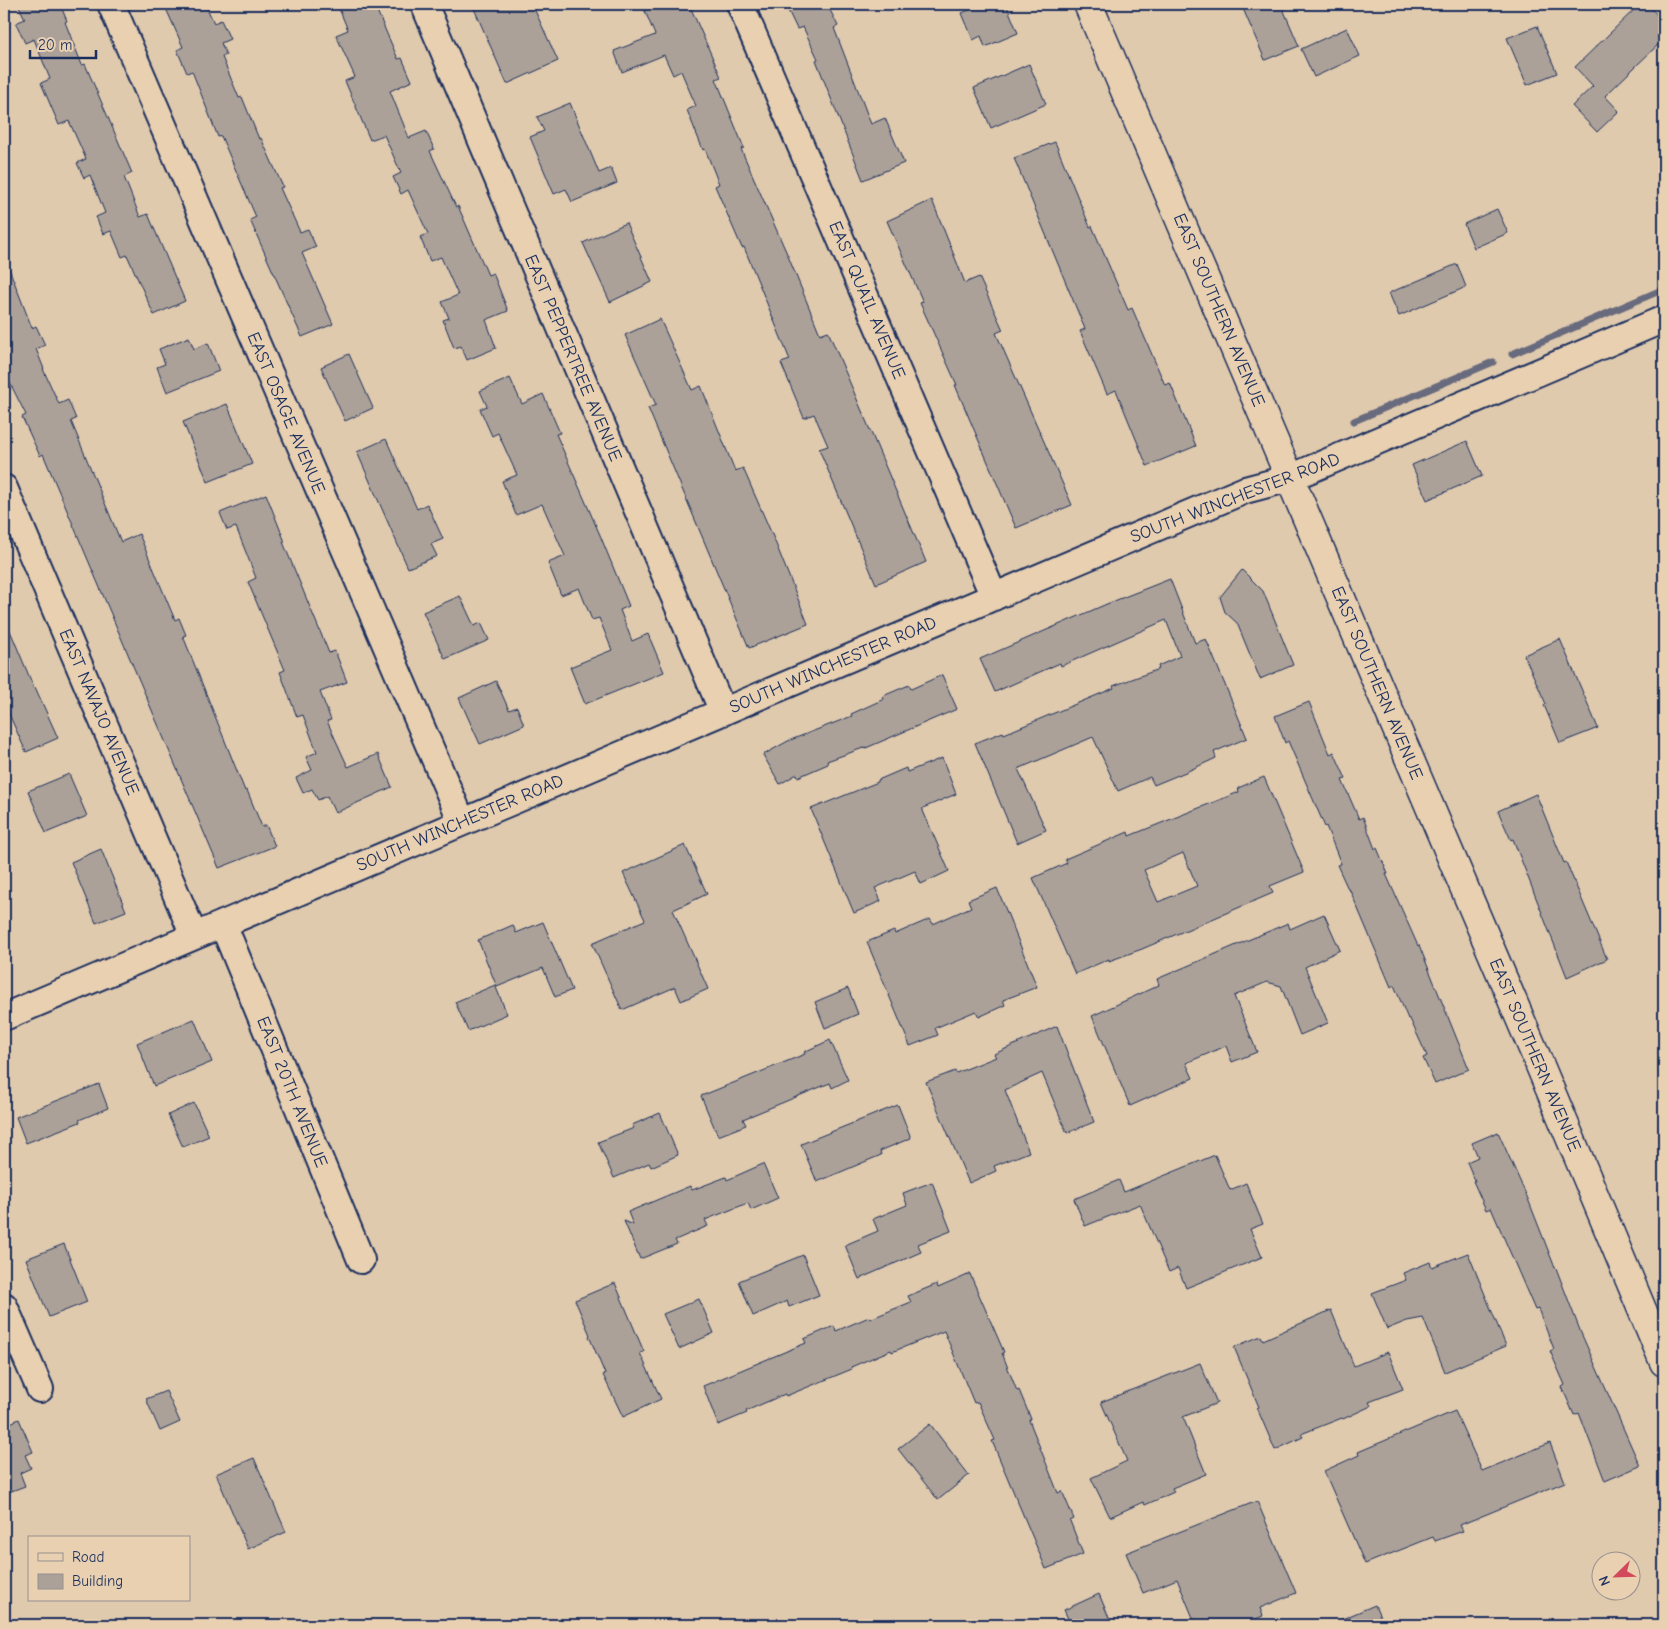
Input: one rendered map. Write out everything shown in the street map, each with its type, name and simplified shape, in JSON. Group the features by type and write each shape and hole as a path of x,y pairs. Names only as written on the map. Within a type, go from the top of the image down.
{"main road":[{"name":"EAST SOUTHERN AVENUE","path":"1088,4 1664,1362"}],"street":[{"name":"EAST OSAGE AVENUE","path":"111,4 462,822"},
{"name":"EAST PEPPERTREE AVENUE","path":"424,4 723,712"},
{"name":"EAST QUAIL AVENUE","path":"740,4 994,597"},
{"name":"SOUTH WINCHESTER ROAD","path":"4,1016 1245,490 1290,478 1664,319"},
{"name":"EAST NAVAJO AVENUE","path":"4,488 194,936"},
{"name":"EAST 20TH AVENUE","path":"223,924 360,1260"},
{"path":"4,1306 40,1390"}],"building":[{"path":"18,4 60,4 82,65 85,64 132,173 124,177 140,217 148,214 185,301 154,315 127,255 122,257 111,231 103,234 96,217 105,213 90,175 84,178 77,163 86,159 69,121 59,125 41,83 50,79 34,39 25,43 16,23 25,19"},
{"path":"164,4 205,4 214,23 221,20 230,39 221,43 226,55 222,57 239,98 242,97 259,139 261,138 283,187 280,188 300,232 308,229 316,247 302,253 333,324 302,337 250,220 256,217 221,136 218,137 192,71 187,73 177,50 183,47"},
{"path":"337,4 374,4 398,59 402,58 412,81 390,91 409,138 426,131 434,149 430,151 456,207 458,206 488,275 493,273 508,311 486,320 496,348 467,360 461,346 454,348 443,320 449,318 442,302 458,295 441,257 430,261 420,237 428,234 408,190 401,194 393,177 401,173 384,135 370,140 345,81 355,77 336,35 348,30"},
{"path":"472,4 532,4 558,61 507,84"},
{"path":"642,4 689,4 721,77 716,79 744,148 741,149 820,334 828,331 926,562 876,584 819,449 828,446 814,414 804,418 781,363 790,360 744,247 742,248 715,186 719,184 687,110 696,106 681,71 673,75 664,55 622,72 614,51 655,35"},
{"path":"785,4 827,4 838,26 834,28 871,124 885,118 904,163 863,180 816,60 818,59 803,27 797,29"},
{"path":"984,4 1006,4 1018,33 985,47 981,36 973,40 962,13"},
{"path":"1241,4 1281,4 1299,46 1265,60"},
{"path":"1640,4 1647,4 1664,22 1664,39 1605,96 1619,111 1597,132 1572,106 1593,86 1575,67"},
{"path":"1537,26 1557,73 1527,85 1507,38"},
{"path":"1347,28 1360,56 1314,77 1301,49"},
{"path":"1029,64 1046,104 991,128 974,88"},
{"path":"570,103 599,173 611,168 617,183 572,202 566,189 554,194 530,137 544,131 537,117"},
{"path":"1055,142 1090,227 1092,226 1128,310 1132,308 1165,385 1170,383 1196,446 1147,466 1116,390 1107,394 1080,331 1085,329 1014,158"},
{"path":"932,200 965,283 979,277 1003,330 996,333 1072,505 1016,528 955,385 957,385 920,303 923,302 887,221"},
{"path":"1497,209 1508,233 1474,248 1464,224"},
{"path":"626,223 652,282 610,302 583,243"},
{"path":"5,258 32,328 36,326 45,345 36,349 43,369 59,404 68,400 76,419 71,421 121,542 139,534 175,620 179,618 186,635 183,636 245,791 247,790 262,827 266,825 275,846 219,868 43,454 40,456 22,417 26,415 4,371"},
{"path":"1457,264 1466,287 1399,316 1389,293"},
{"path":"660,319 692,390 701,386 735,471 743,468 808,624 749,648 648,408 656,405 625,335"},
{"path":"189,337 194,349 208,343 219,371 167,392 157,367 165,364 159,349"},
{"path":"349,354 373,408 345,421 321,367"},
{"path":"510,378 522,404 543,394 560,433 556,434 629,606 620,610 632,641 648,634 664,672 585,704 570,667 612,650 599,618 592,620 579,588 561,595 548,563 565,556 542,504 516,515 502,481 517,475 498,433 492,436 480,409 487,406 480,391"},
{"path":"227,404 252,464 208,482 183,422"},
{"path":"386,439 417,509 427,504 443,539 431,544 437,556 408,568 357,452"},
{"path":"1467,441 1482,476 1427,500 1412,465"},
{"path":"266,494 285,542 283,542 329,653 335,651 347,682 320,692 331,720 327,721 348,767 378,754 392,787 335,813 327,796 318,800 312,789 303,793 296,778 312,770 306,757 317,752 303,715 297,717 280,672 285,670 248,582 256,578 236,527 227,530 220,513"},
{"path":"1242,570 1263,591 1293,665 1260,679 1237,623 1225,612 1220,597"},
{"path":"1170,579 1195,643 1206,639 1247,738 1214,752 1216,758 1154,785 1150,777 1118,791 1093,737 1018,769 1046,830 1017,843 975,743 1003,732 1004,734 1114,688 1113,686 1159,669 1158,666 1180,656 1166,620 1061,666 1060,663 995,692 980,659 1109,603"},
{"path":"460,596 474,626 481,623 489,640 445,659 423,612"},
{"path":"4,616 34,688 58,738 26,752 4,703"},
{"path":"1560,639 1598,728 1560,743 1544,705 1546,704 1524,655"},
{"path":"942,675 957,709 866,748 827,761 828,764 798,777 797,774 780,784 763,755 788,741 852,716 851,714 884,699 883,696 909,685 911,689"},
{"path":"496,681 509,710 517,707 524,725 480,744 459,698"},
{"path":"1309,702 1330,754 1334,752 1346,779 1342,780 1359,819 1363,817 1375,849 1377,848 1388,874 1386,874 1419,945 1469,1069 1435,1084 1423,1058 1427,1056 1410,1019 1408,1019 1394,985 1391,987 1350,890 1337,865 1341,864 1326,826 1288,741 1285,743 1275,716"},
{"path":"942,758 956,794 923,808 923,811 949,871 921,884 915,871 875,888 881,901 854,913 811,809 878,782 878,780 906,768 907,772"},
{"path":"69,774 87,816 46,833 28,791"},
{"path":"1264,777 1304,872 1270,886 1273,893 1142,949 1109,961 1109,959 1075,974 1033,878 1067,863 1065,859 1128,832 1129,836 1239,792 1238,788","holes":["1183,853 1197,886 1158,902 1144,870"]},
{"path":"1536,794 1564,863 1566,862 1607,959 1567,977 1513,839 1511,840 1498,811"},
{"path":"685,845 707,894 673,910 708,989 681,1001 675,987 622,1010 592,943 645,920 623,873"},
{"path":"101,849 126,911 96,923 71,862"},
{"path":"997,888 1037,987 1003,1000 1005,1005 979,1017 976,1011 935,1028 938,1035 910,1046 867,942 894,931 895,934 930,919 933,924 971,907 968,900"},
{"path":"1324,914 1340,950 1305,967 1328,1023 1300,1035 1281,986 1267,982 1234,996 1257,1052 1232,1062 1226,1046 1186,1063 1193,1078 1130,1106 1092,1016 1159,985 1157,979 1288,923 1290,929"},
{"path":"543,922 572,990 555,997 543,968 497,987 478,940 513,925 516,933"},
{"path":"495,985 507,1014 468,1031 455,1002"},
{"path":"848,988 858,1014 825,1028 815,1002"},
{"path":"194,1019 212,1062 154,1086 137,1043"},
{"path":"1057,1026 1094,1122 1067,1133 1042,1073 1005,1090 1029,1152 994,1166 996,1171 969,1183 926,1082 955,1071 956,1073 996,1057 994,1054"},
{"path":"830,1040 848,1080 832,1088 830,1083 743,1119 746,1125 718,1136 701,1096 805,1054 804,1052"},
{"path":"99,1084 108,1108 79,1120 80,1122 26,1143 16,1117"},
{"path":"194,1103 209,1136 183,1147 168,1115"},
{"path":"898,1105 911,1138 880,1151 881,1155 817,1182 801,1144"},
{"path":"660,1113 678,1155 651,1167 649,1163 614,1178 598,1142 634,1128 632,1125"},
{"path":"1498,1132 1528,1199 1581,1333 1640,1466 1605,1481 1579,1413 1574,1415 1562,1387 1565,1385 1550,1351 1554,1349 1538,1309 1535,1310 1491,1208 1486,1210 1467,1162 1478,1157 1472,1143"},
{"path":"1215,1155 1230,1190 1246,1183 1263,1224 1250,1229 1262,1257 1186,1288 1178,1268 1169,1272 1140,1204 1085,1226 1074,1199 1119,1180 1124,1192"},
{"path":"763,1164 778,1198 751,1210 748,1203 705,1220 708,1226 675,1240 677,1244 640,1259 624,1221 633,1225 628,1212 690,1186 692,1190 726,1177 727,1180"},
{"path":"932,1182 951,1231 918,1244 921,1252 859,1279 845,1245 878,1231 873,1219 907,1205 903,1193"},
{"path":"64,1244 87,1302 49,1317 26,1259"},
{"path":"1468,1253 1506,1346 1445,1372 1423,1318 1407,1321 1387,1329 1372,1293 1406,1280 1403,1273 1430,1262 1432,1267"},
{"path":"803,1255 819,1295 789,1307 787,1301 753,1316 739,1281"},
{"path":"970,1274 1004,1352 1002,1353 1017,1391 1019,1390 1031,1419 1029,1420 1058,1493 1062,1491 1074,1519 1070,1521 1083,1554 1046,1569 992,1441 995,1440 978,1402 974,1403 944,1331 892,1352 891,1350 851,1367 852,1369 786,1396 785,1394 718,1425 703,1386 806,1343 804,1339 834,1326 836,1331 869,1317 870,1319 911,1302 908,1296 937,1284 938,1288"},
{"path":"615,1283 644,1352 640,1353 661,1399 623,1417 603,1375 605,1374 575,1300"},
{"path":"699,1299 714,1333 679,1349 663,1314"},
{"path":"1331,1310 1354,1366 1388,1352 1403,1389 1369,1402 1371,1406 1343,1419 1301,1434 1303,1437 1275,1450 1234,1347 1261,1336 1263,1340"},
{"path":"1200,1363 1217,1403 1183,1417 1206,1474 1172,1488 1174,1492 1145,1505 1143,1502 1110,1517 1091,1478 1127,1461 1101,1402"},
{"path":"166,1391 180,1422 160,1431 146,1399"},
{"path":"1455,1411 1482,1471 1550,1443 1565,1482 1460,1525 1463,1531 1435,1541 1433,1537 1365,1564 1324,1471 1359,1455 1358,1452"},
{"path":"19,1419 33,1452 25,1455 31,1468 20,1473 25,1486 9,1492 4,1479 4,1426"},
{"path":"930,1424 969,1475 938,1500 898,1449"},
{"path":"254,1458 286,1532 248,1549 216,1474"},
{"path":"1257,1501 1296,1593 1260,1608 1263,1616 1241,1625 1196,1625 1177,1579 1143,1593 1126,1553"},
{"path":"1099,1594 1110,1620 1099,1625 1071,1625 1064,1610"},
{"path":"1375,1605 1384,1625 1328,1625"}],"waterway":[{"path":"1512,354 1664,289"},
{"path":"1354,421 1493,362"}]}
